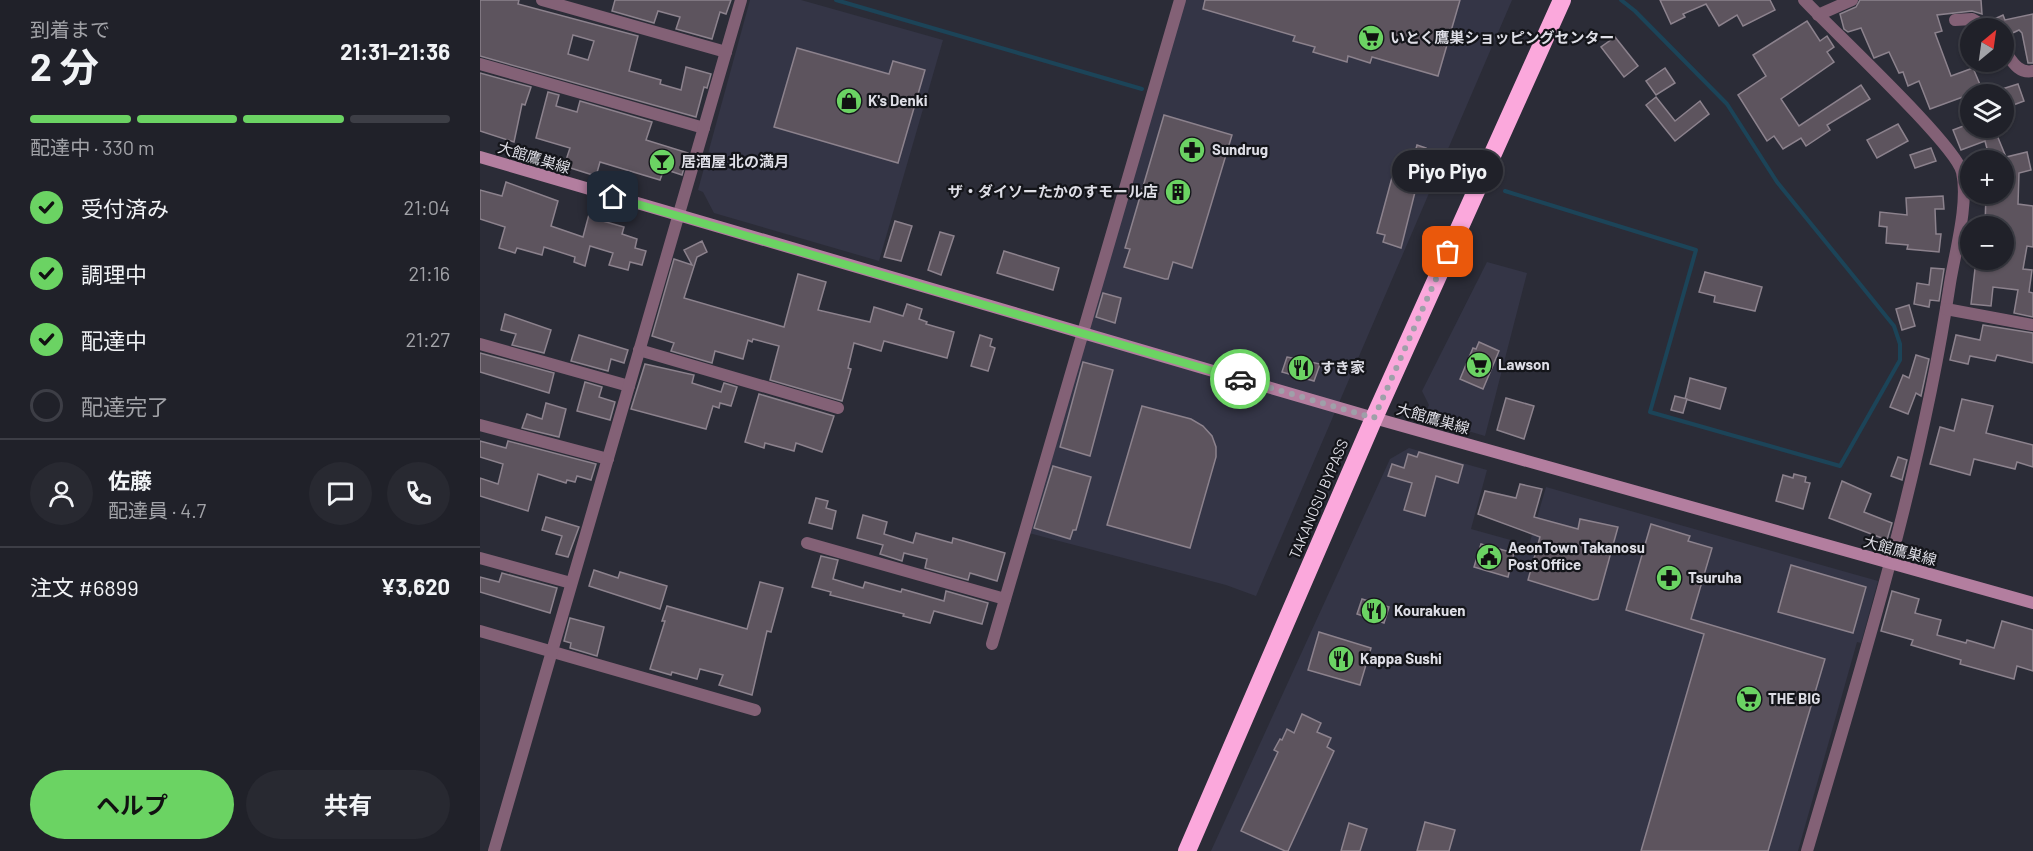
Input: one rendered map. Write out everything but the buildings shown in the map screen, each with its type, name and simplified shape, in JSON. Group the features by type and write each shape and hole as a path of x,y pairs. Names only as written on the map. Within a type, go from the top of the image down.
{"highway":[{"name":"TAKANOSU BYPASS","path":"1187,851 1374,418 1562,0"}],"main road":[{"name":"大館鷹巣線","path":"480,157 679,217 1374,418 2033,603"}],"street":[{"path":"542,0 726,52"},
{"path":"494,851 741,0"},
{"path":"992,644 1180,0"},
{"path":"1804,0 1926,125 1962,170 1964,194 1946,309 1907,504 1807,851"},
{"path":"1818,15 1852,0"},
{"path":"1955,20 1960,20"},
{"path":"480,64 704,128"},
{"path":"2014,64 2018,69 2026,72 2033,71"},
{"path":"1946,309 2033,325"},
{"path":"480,344 629,386"},
{"path":"639,350 838,408"},
{"path":"480,424 608,459"},
{"path":"807,543 1005,599"},
{"path":"480,558 571,583"},
{"path":"480,631 755,710"}],"shaded area":[{"path":"750,0 801,0 943,40 879,261 714,213 703,192 698,190"},
{"path":"1180,0 1512,0 1256,596 1226,585 1025,532"},
{"path":"1487,262 1527,273 1485,436 1423,418 1429,405 1422,391"},
{"path":"1409,448 1487,470 1471,529 1529,545 1546,487 1878,581 1861,643 1857,642 1798,851 1211,851 1390,459"}],"waterway":[{"path":"836,0 1142,89"},
{"path":"1505,191 1696,250 1650,412 1840,466 1900,360 1900,344 1894,326 1777,182 1727,104 1635,11 1621,0"}],"way so far":[{"path":"1240,379 1374,418 1448,252"}],"place":[{"name":"いとく鷹巣ショッピングセンター","path":"1371,38"},
{"name":"K's Denki","path":"849,101"},
{"name":"Sundrug","path":"1192,150"},
{"name":"居酒屋 北の満月","path":"662,162"},
{"name":"ザ・ダイソーたかのすモール店","path":"1178,192"},
{"name":"Piyo Piyo","path":"1448,252"},
{"name":"Lawson","path":"1479,365"},
{"name":"すき家","path":"1301,368"},
{"name":"AeonTown Takanosu Post Office","path":"1489,557"},
{"name":"Tsuruha","path":"1669,578"},
{"name":"Kourakuen","path":"1374,611"},
{"name":"Kappa Sushi","path":"1341,659"},
{"name":"THE BIG","path":"1749,699"}],"route":[{"path":"613,197 1240,379"}]}
